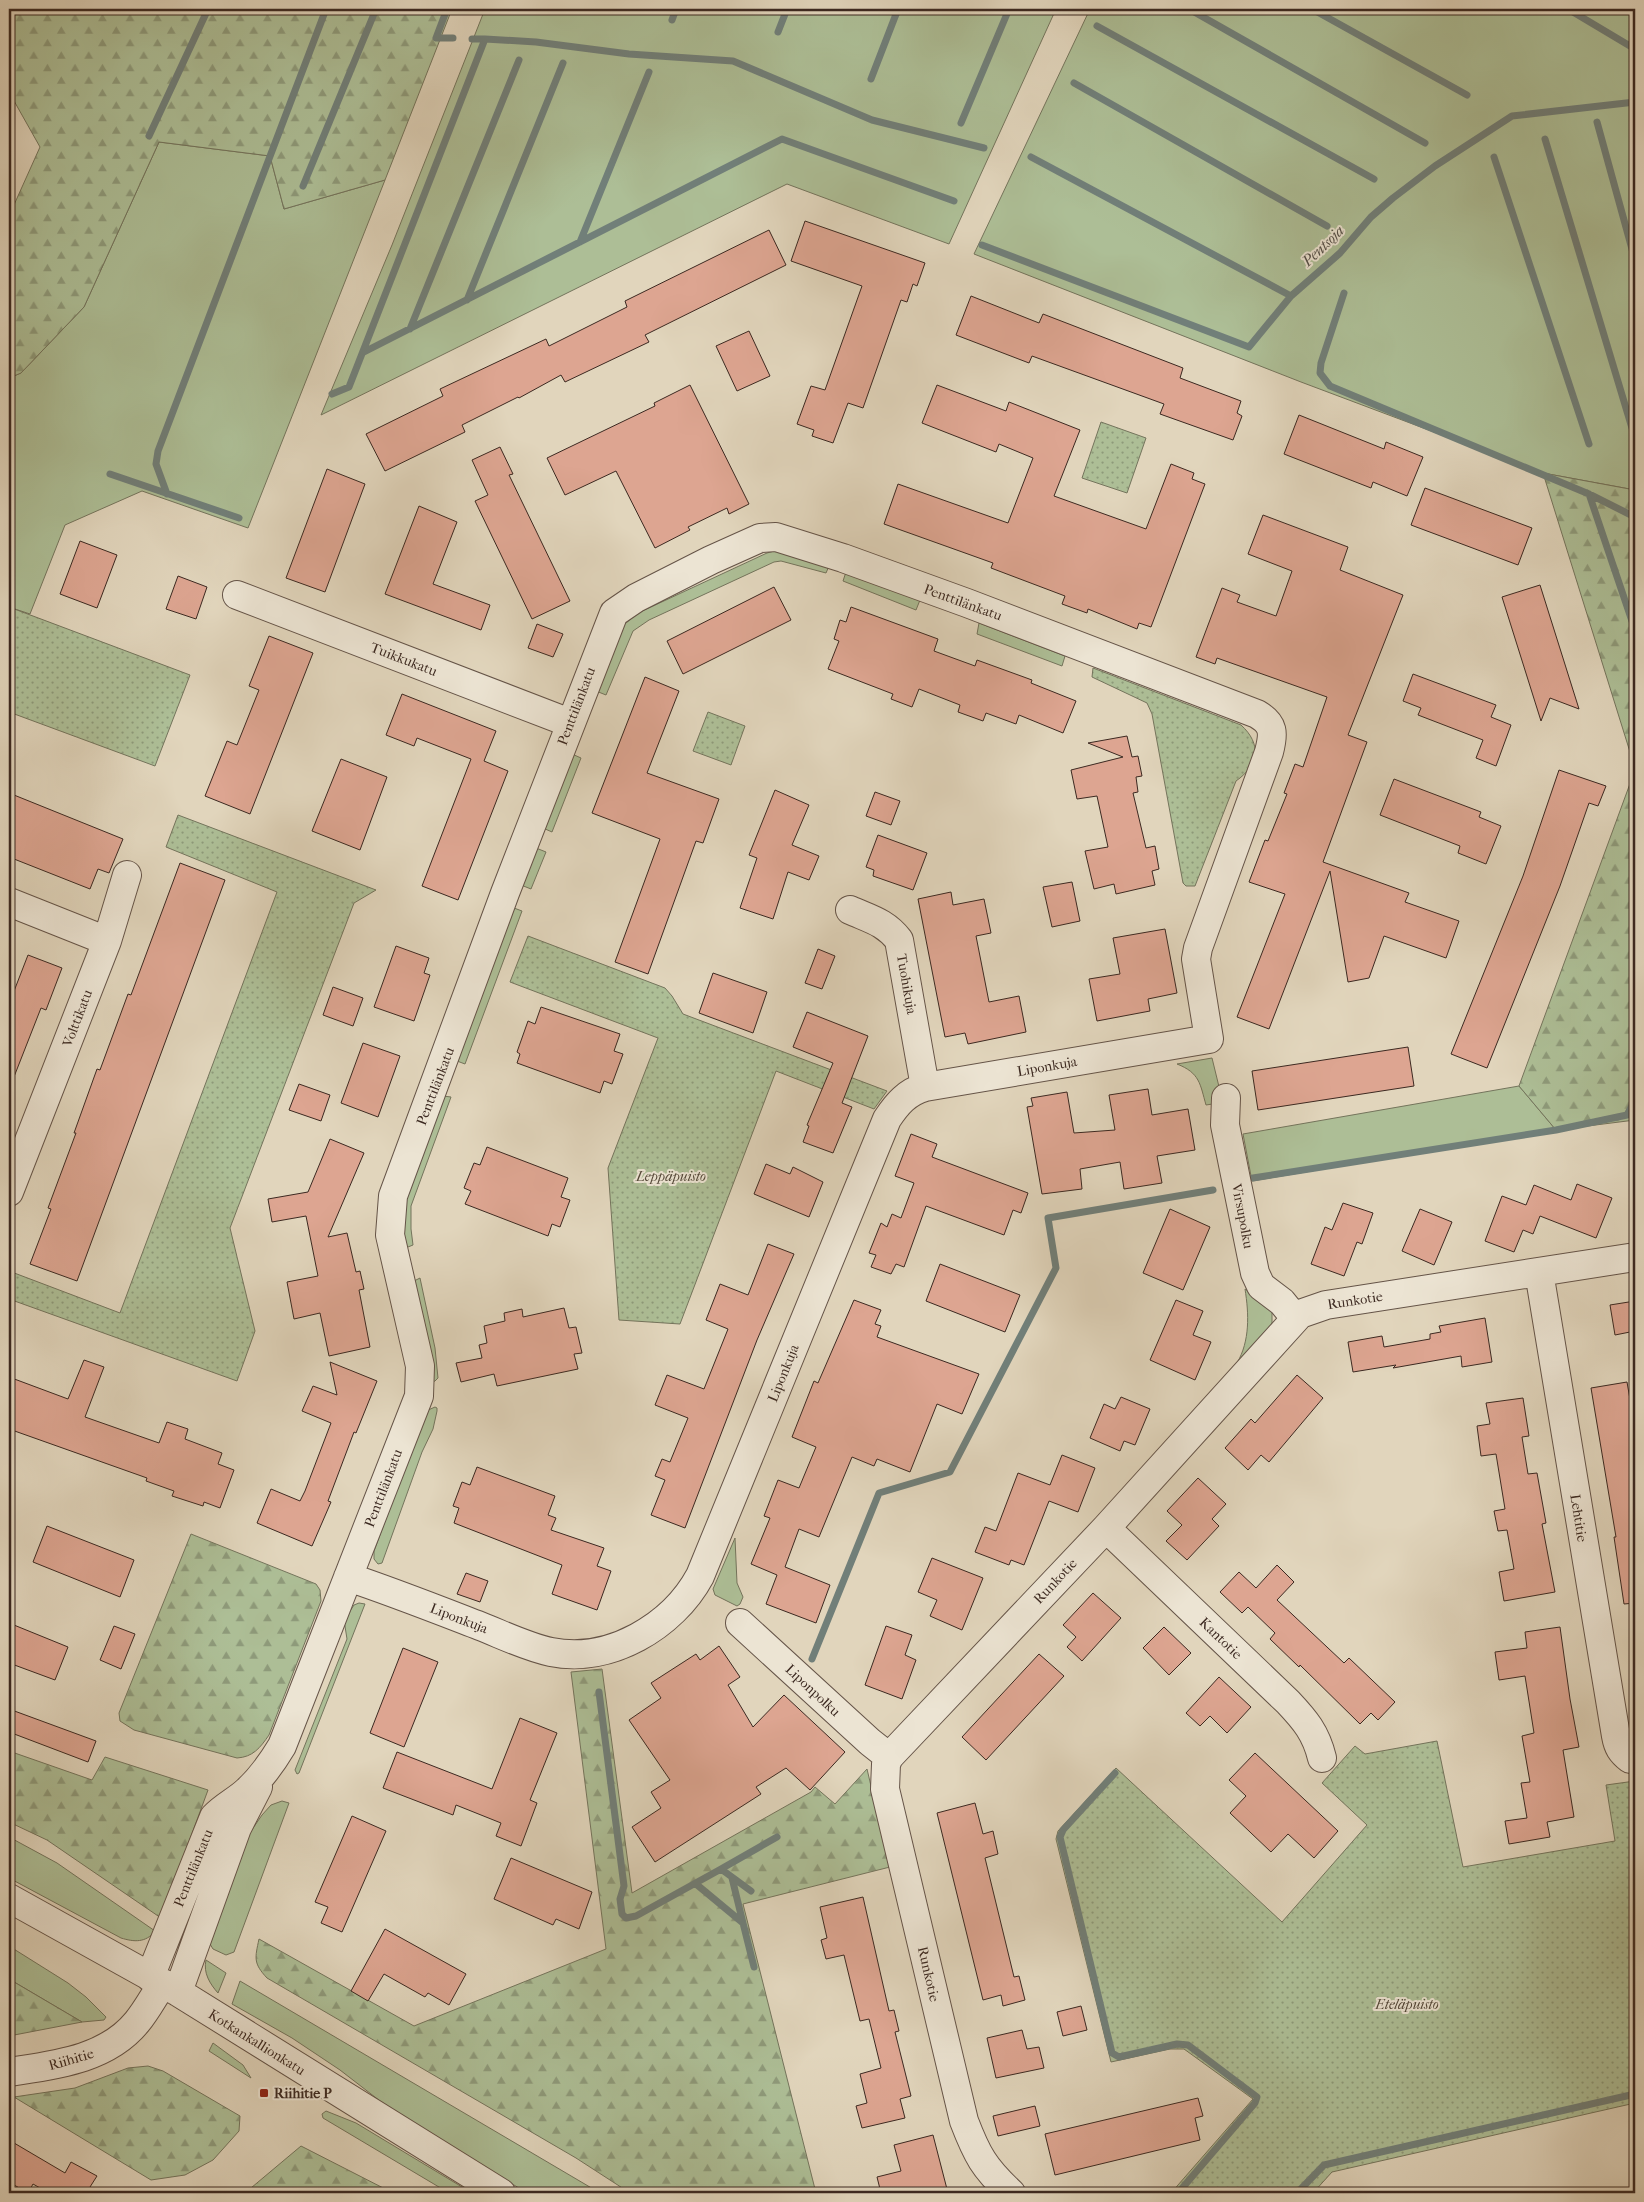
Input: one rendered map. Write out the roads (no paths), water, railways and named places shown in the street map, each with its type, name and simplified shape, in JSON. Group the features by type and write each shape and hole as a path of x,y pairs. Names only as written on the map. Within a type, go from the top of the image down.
{"street":[{"name":"Penttilänkatu","path":"164,1984 237,1828 256,1793 254,1784 282,1746 294,1720 418,1396 420,1366 390,1235 393,1196 570,723 614,613 636,598 711,560 768,536 842,558 1268,720 1271,744 1269,752 1198,948 1196,959 1209,1039"},
{"name":"Tuikkukatu","path":"237,595 570,723"},
{"name":"Volttikatu","path":"9,1192 107,941 127,875"},
{"path":"9,902 107,941"},
{"name":"Tuohikuja","path":"850,910 890,928 899,940 925,1087"},
{"name":"Liponkuja","path":"348,1577 524,1644 552,1652 594,1653 617,1646 645,1633 669,1616 683,1603 700,1576 887,1119 900,1101 917,1089 925,1087 1209,1039"},
{"name":"Virsupolku","path":"1226,1098 1225,1125 1255,1273 1261,1286 1282,1302 1295,1318"},
{"name":"Runkotie","path":"1011,2193 990,2174 974,2148 964,2121 885,1790 886,1764 889,1756 1106,1528 1295,1318 1312,1309 1326,1305 1635,1257"},
{"name":"Lehtitie","path":"1539,1272 1618,1747 1630,1759"},
{"name":"Kantotie","path":"1106,1528 1304,1719 1318,1740 1322,1758"},
{"name":"Liponpolku","path":"740,1622 870,1742 889,1756"},
{"name":"Kotkankallionkatu","path":"9,1898 164,1984 500,2193"},
{"name":"Riihitie","path":"9,2072 62,2064 92,2055 137,2023 164,1984"}],"waterway":[{"path":"149,136 208,9"},
{"path":"167,494 156,464 158,451 326,9"},
{"path":"303,186 376,9"},
{"path":"447,9 436,38 453,38"},
{"path":"672,20 676,9"},
{"path":"778,32 787,9"},
{"path":"871,79 898,9"},
{"path":"961,123 1009,9"},
{"path":"1189,9 1425,143"},
{"path":"1312,9 1467,95"},
{"path":"1568,9 1635,49"},
{"path":"1097,26 1374,179"},
{"path":"472,39 485,39"},
{"path":"332,394 349,387 485,39 536,42 629,54 733,61 872,120 984,148"},
{"path":"410,329 519,60"},
{"path":"467,300 563,63"},
{"path":"580,242 649,72"},
{"path":"1074,83 1327,226"},
{"name":"Pentsoja","path":"1031,157 1291,296 1340,253 1371,217 1393,198 1435,166 1512,116 1635,102"},
{"path":"1597,122 1635,260"},
{"path":"364,352 782,139 954,201"},
{"path":"1545,139 1635,438"},
{"path":"1494,157 1589,444"},
{"path":"982,245 1249,347 1291,296"},
{"path":"1344,293 1321,363 1320,373 1330,386 1589,494 1635,517"},
{"path":"110,474 239,518"},
{"path":"1589,494 1635,630"},
{"path":"1253,1178 1556,1130 1627,1115 1635,1100"},
{"path":"812,1659 879,1493 950,1472 1056,1268 1048,1218 1213,1190"},
{"path":"599,1692 624,1886 620,1899 622,1914 626,1918 636,1916 721,1869 751,1891"},
{"path":"1115,1773 1063,1830 1060,1837 1112,2053 1119,2057 1177,2044 1188,2045 1257,2097 1255,2103 1178,2193"},
{"path":"721,1869 777,1837"},
{"path":"732,1878 743,1923"},
{"path":"696,1884 743,1923 754,1967"},
{"path":"1297,2193 1324,2165 1635,2094"}],"place":[{"name":"Riihitie P","path":"264,2093"}],"park label":[{"name":"Leppäpuisto","path":"671,1176"},
{"name":"Eteläpuisto","path":"1407,2004"}]}
